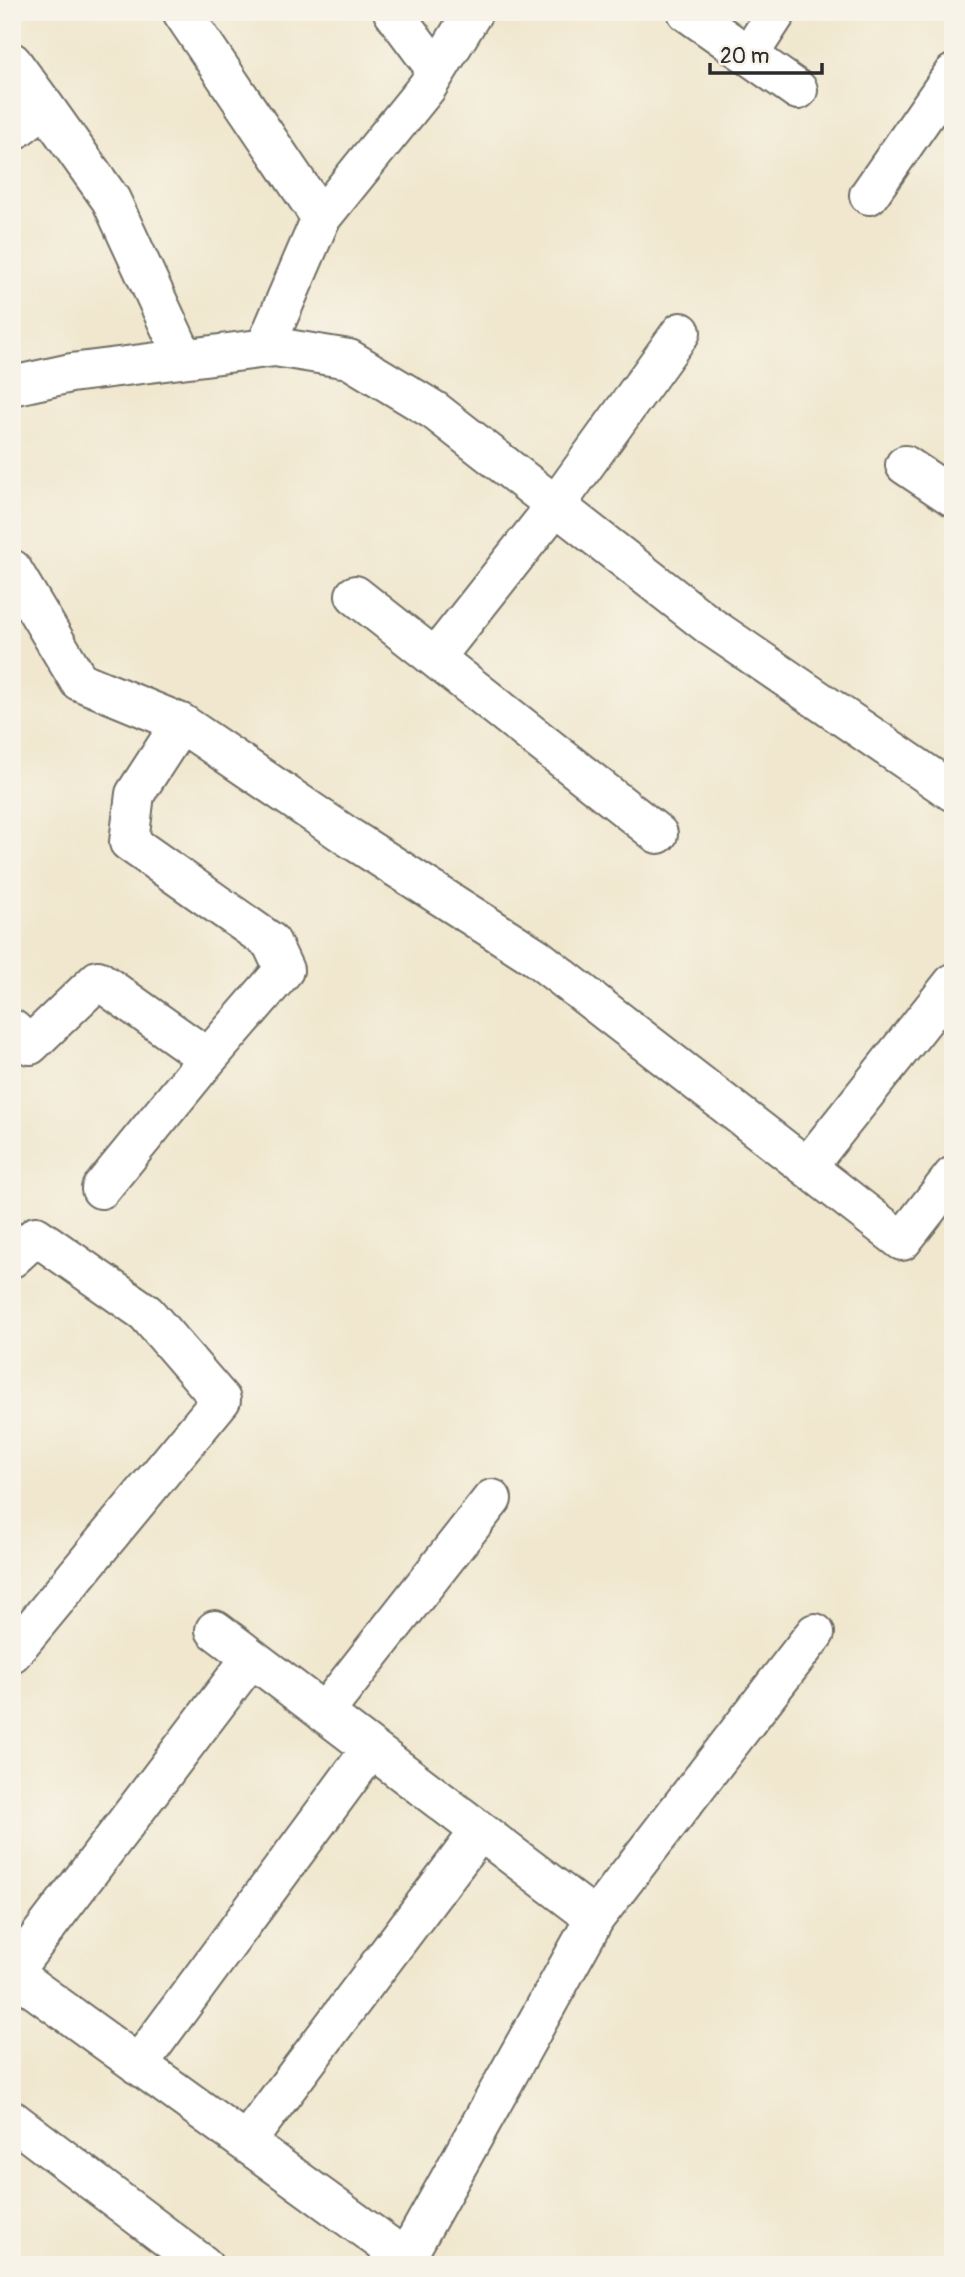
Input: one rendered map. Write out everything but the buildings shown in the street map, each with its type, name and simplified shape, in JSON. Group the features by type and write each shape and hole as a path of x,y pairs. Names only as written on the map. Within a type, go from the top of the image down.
{"street":[{"path":"182,12 321,219"},
{"path":"393,12 437,71"},
{"path":"265,348 321,219 427,87 474,12"},
{"path":"687,12 798,90"},
{"path":"749,55 778,12"},
{"path":"12,62 111,200 184,358"},
{"path":"869,195 953,74"},
{"path":"12,132 45,107"},
{"path":"435,658 556,505 681,332"},
{"path":"12,386 71,373 275,347 349,359 435,411 710,625 953,792"},
{"path":"905,465 953,497"},
{"path":"12,569 22,609 79,681 181,723 350,838 536,957 902,1241 953,1176"},
{"path":"355,595 658,834"},
{"path":"102,1189 208,1058 284,970 271,942 129,842 135,794 181,723"},
{"path":"12,1029 30,1045 98,980 208,1058"},
{"path":"807,1167 953,984"},
{"path":"12,1258 36,1236 146,1313 221,1401 12,1653"},
{"path":"324,1713 492,1499"},
{"path":"215,1630 595,1918"},
{"path":"251,1658 12,1973 246,2142 404,2261 595,1918 815,1633"},
{"path":"138,2064 371,1749"},
{"path":"246,2142 480,1831"},
{"path":"12,2120 203,2265"}]}
